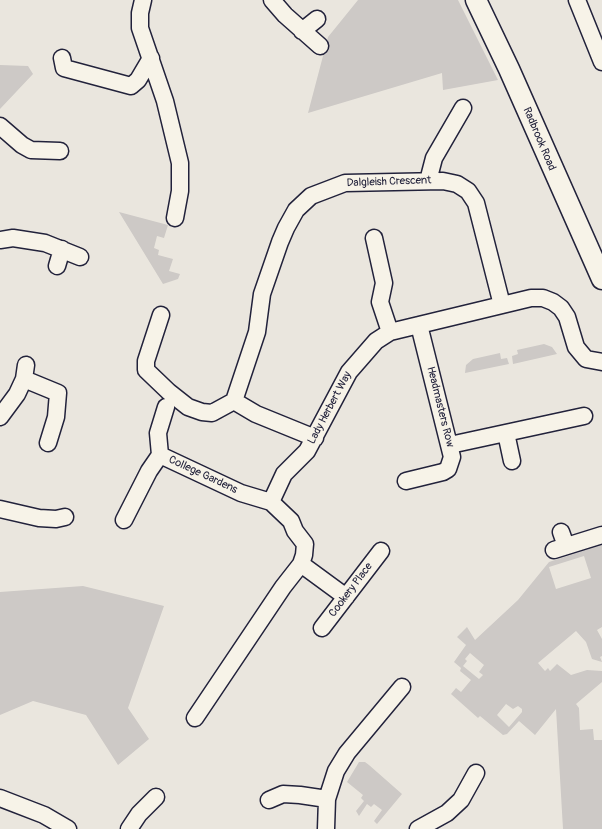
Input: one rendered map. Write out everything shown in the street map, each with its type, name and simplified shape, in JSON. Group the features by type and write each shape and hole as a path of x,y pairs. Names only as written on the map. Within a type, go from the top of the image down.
{"main road":[{"name":"Radbrook Road","path":"476,0 509,69 602,279"}],"street":[{"path":"143,0 140,13 140,28 165,101 177,146 181,176 175,218"},
{"path":"272,0 302,32 320,46"},
{"path":"577,0 602,62"},
{"path":"302,32 317,19"},
{"path":"62,58 64,68 131,86 138,80 151,58"},
{"path":"428,181 434,158 463,108"},
{"path":"1,119 22,145 31,150 60,151"},
{"name":"Dalgleish Crescent","path":"234,401 257,332 262,294 286,228 296,210 311,196 345,183 443,181 457,184 468,191 476,203 502,304"},
{"path":"374,238 384,283 380,302 390,332"},
{"path":"0,240 28,240 62,249 80,257"},
{"path":"57,266 62,249"},
{"name":"Lady Herbert Way","path":"272,502 284,474 307,451 315,438 348,372 376,341 390,332 502,304 531,298 543,298 562,308 567,317 576,347 586,359 602,362"},
{"path":"161,315 146,362 146,370 168,392 188,407 202,412 212,413 234,401 256,414 315,438"},
{"name":"Headmasters Row","path":"406,481 443,472 448,469 452,457 420,325"},
{"path":"0,417 16,394 25,372 58,393 56,417 48,443"},
{"path":"160,455 158,433 166,407"},
{"path":"450,445 584,416"},
{"path":"506,433 512,460"},
{"name":"College Gardens","path":"124,520 149,471 160,455 241,493 272,502"},
{"path":"195,718 283,587 301,564 305,544 294,531 290,521 272,502"},
{"path":"0,509 21,515 56,519 65,517"},
{"path":"561,543 602,535"},
{"name":"Cookery Place","path":"322,628 381,551"},
{"path":"301,564 346,597"},
{"path":"326,829 327,799 336,771 381,703 402,687"},
{"path":"418,829 447,813 461,800 476,772"},
{"path":"278,792 327,799"},
{"path":"128,829 139,814 156,797"},
{"path":"0,798 44,815 68,829"}],"shaded area":[{"path":"358,0 458,0 498,80 443,90 442,73 308,113 328,37"},
{"path":"0,65 28,66 33,74 0,109"},
{"path":"119,212 168,225 164,238 157,236 154,248 159,250 158,255 173,259 169,271 180,274 178,279 163,284"},
{"path":"544,344 552,347 557,354 513,364 512,356 518,354 517,350"},
{"path":"500,353 501,359 507,358 509,364 465,373 466,365 473,359"},
{"path":"602,545 602,627 597,630 602,639 602,656 600,657 602,662 592,659 586,642 576,631 538,663 545,671 548,668 550,671 557,664 571,675 587,670 602,671 602,682 576,704 579,708 580,730 593,729 594,740 602,740 602,829 563,829 556,709 535,735 519,721 507,734 503,735 480,716 478,718 451,694 456,688 461,692 471,680 460,671 461,668 454,662 466,645 457,637 467,627 475,640 518,600 549,562","holes":["584,556 591,578 556,589 549,567","470,653 484,665 479,672 483,675 479,679 463,666 467,661 465,659","506,704 513,709 518,706 522,709 522,712 509,727 497,715"]},
{"path":"83,586 164,606 128,708 149,739 118,765 86,715 33,701 0,715 0,592"},
{"path":"359,762 365,762 402,794 377,824 374,821 382,810 374,804 371,807 367,804 359,816 356,811 364,801 361,798 363,795 347,782"}]}
